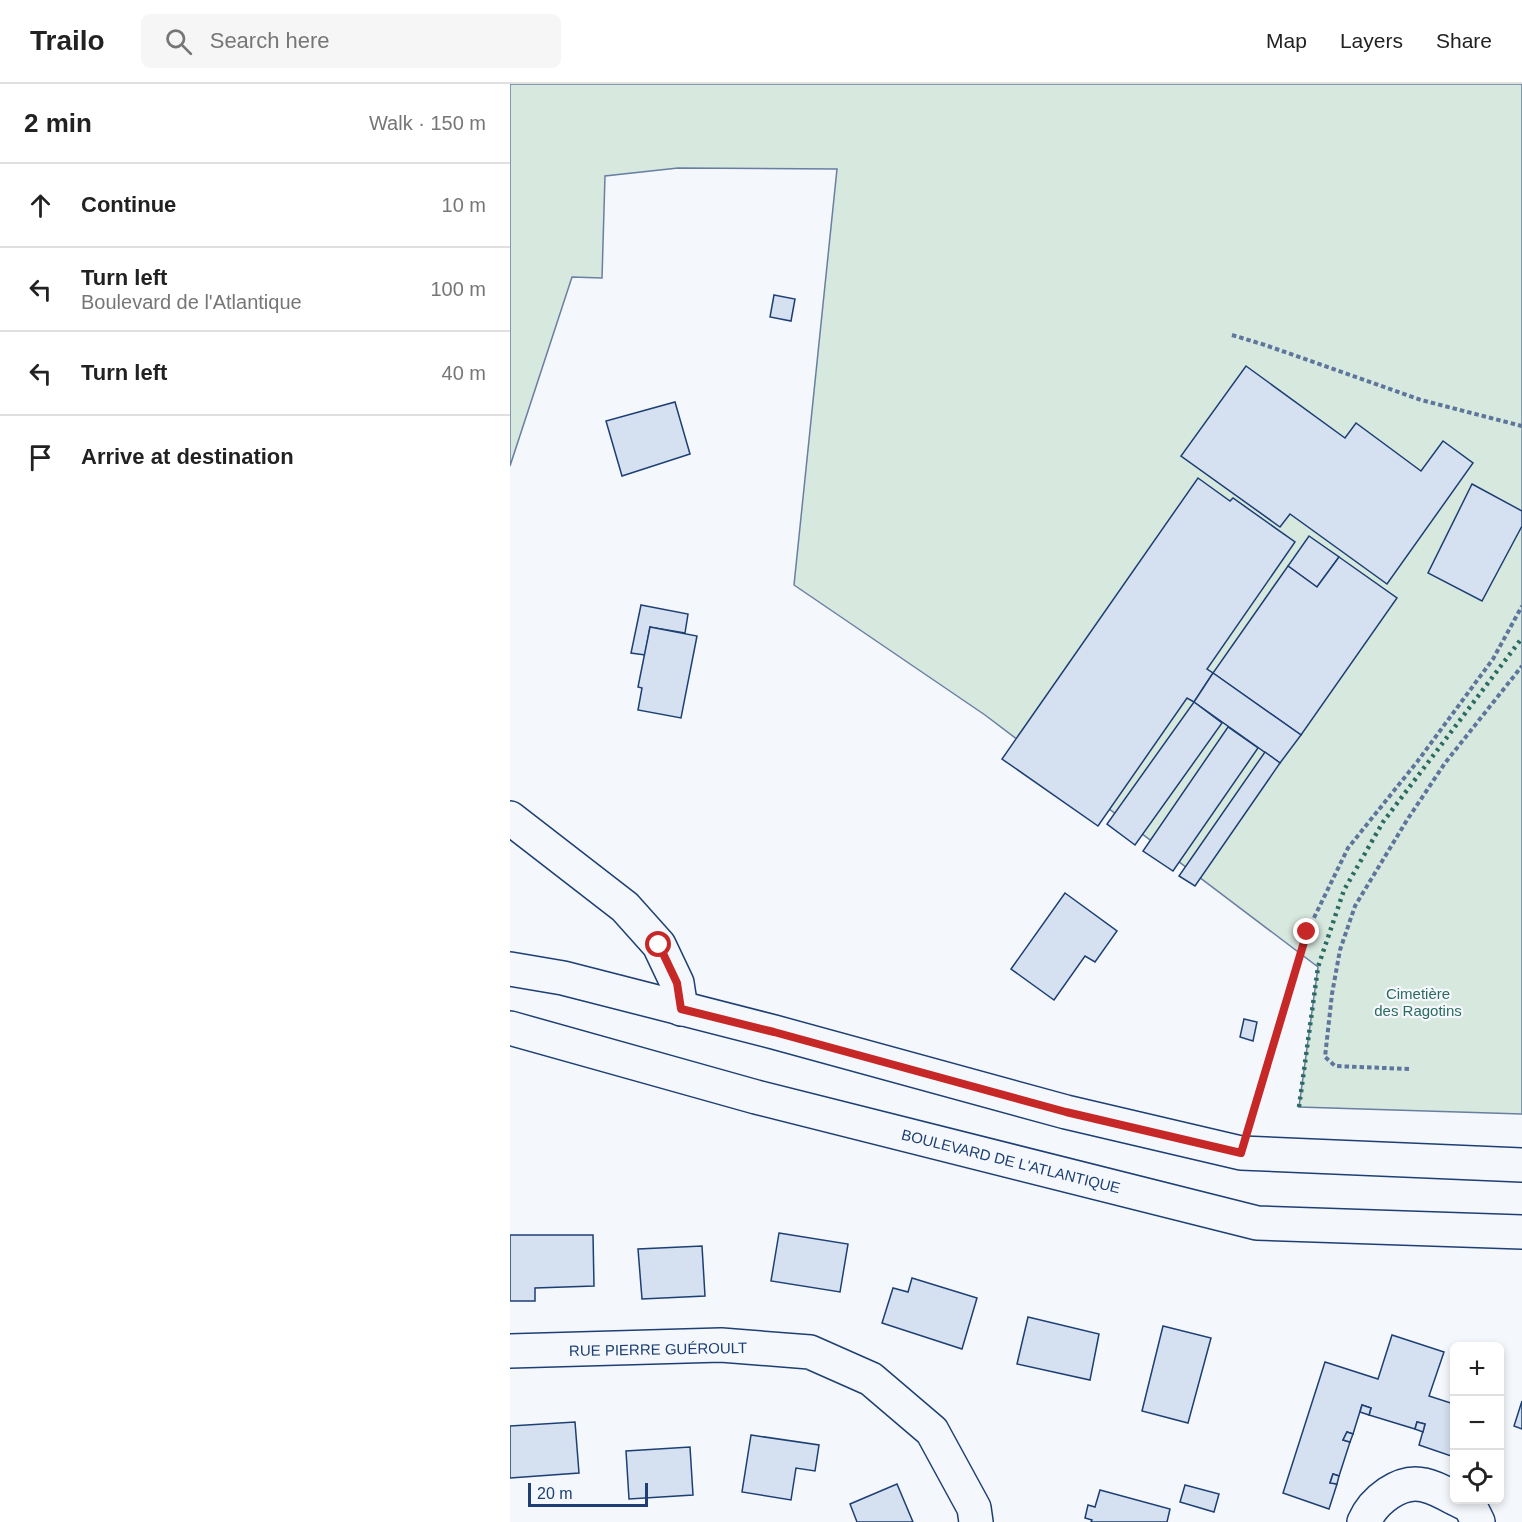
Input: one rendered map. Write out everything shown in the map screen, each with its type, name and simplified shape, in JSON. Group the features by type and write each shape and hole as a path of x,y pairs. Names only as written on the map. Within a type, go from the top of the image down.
{"main road":[{"path":"510,818 625,907 659,945 677,983 681,1009"},
{"path":"510,969 563,978 774,1032 1066,1112 1241,1153 1522,1166"},
{"name":"BOULEVARD DE L'ATLANTIQUE","path":"510,1028 756,1096 1257,1223 1522,1232"},
{"name":"RUE PIERRE GUÉROULT","path":"510,1351 721,1345 810,1352 871,1379 932,1431 974,1508 976,1522"},
{"path":"1364,1522 1368,1513 1384,1496 1401,1487 1423,1484 1450,1496"},
{"path":"1466,1504 1470,1506 1478,1522"}],"path":[{"path":"1232,335 1421,400 1522,426"},
{"path":"1241,1153 1307,932 1348,848 1417,762 1493,659 1522,606"},
{"path":"1409,1069 1335,1066 1325,1058 1332,994 1340,950 1355,906 1407,820 1445,763 1522,666"}],"green space":[{"name":"Cimetière des Ragotins","path":"510,84 1522,84 1522,1114 1299,1107 1318,967 985,715 794,585 837,169 678,168 605,176 602,278 572,277 510,466"}],"building":[{"path":"774,295 795,299 791,321 770,317"},
{"path":"1246,366 1345,438 1356,423 1421,471 1443,441 1473,463 1387,584 1290,514 1280,527 1181,456"},
{"path":"675,402 690,454 622,476 606,421"},
{"path":"1198,478 1230,501 1233,498 1295,542 1207,669 1213,673 1194,702 1187,698 1098,826 1002,759"},
{"path":"1472,484 1522,511 1522,526 1482,601 1428,573"},
{"path":"1309,536 1339,557 1317,587 1288,566"},
{"path":"1339,557 1397,598 1301,735 1213,673 1288,566 1317,587"},
{"path":"641,605 688,614 685,633 650,627 645,655 631,653"},
{"path":"650,627 697,636 681,718 638,710 642,688 638,687"},
{"path":"1213,673 1301,735 1280,763 1194,702"},
{"path":"1194,702 1222,723 1135,845 1107,824"},
{"path":"1228,727 1258,748 1173,871 1143,851"},
{"path":"1265,752 1280,763 1195,886 1179,876"},
{"path":"1065,893 1117,931 1095,962 1085,956 1054,1000 1011,969"},
{"path":"1244,1019 1257,1022 1253,1041 1240,1037"},
{"path":"779,1233 848,1244 840,1292 771,1281"},
{"path":"510,1235 593,1235 594,1286 535,1288 535,1301 510,1301"},
{"path":"702,1246 705,1296 642,1299 638,1249"},
{"path":"912,1278 977,1298 962,1349 882,1323 893,1288 908,1292"},
{"path":"1028,1317 1099,1334 1090,1380 1017,1364"},
{"path":"1163,1326 1211,1338 1188,1423 1142,1411"},
{"path":"1392,1335 1444,1352 1429,1396 1450,1403 1450,1456 1419,1445 1425,1424 1417,1422 1415,1429 1369,1415 1371,1408 1362,1405 1353,1434 1347,1432 1343,1440 1350,1442 1339,1476 1333,1474 1330,1483 1337,1484 1329,1509 1283,1493 1325,1362 1378,1379"},
{"path":"1522,1401 1522,1429 1514,1426"},
{"path":"1362,1405 1371,1408 1369,1415 1360,1412"},
{"path":"575,1422 579,1473 510,1478 510,1426"},
{"path":"1417,1422 1425,1424 1423,1432 1415,1429"},
{"path":"1347,1432 1353,1434 1350,1442 1343,1440"},
{"path":"751,1435 819,1445 815,1471 796,1468 791,1500 742,1492"},
{"path":"690,1447 693,1495 629,1499 626,1451"},
{"path":"1333,1474 1339,1476 1337,1484 1330,1483"},
{"path":"897,1484 913,1522 857,1522 850,1504"},
{"path":"1185,1485 1219,1494 1214,1512 1180,1502"},
{"path":"1100,1490 1170,1509 1167,1522 1091,1522 1092,1520 1085,1518 1088,1505 1095,1507"}],"hedge":[{"path":"1299,1107 1318,967 1344,890 1383,822 1522,638"}],"route":[{"path":"659,945 677,983 681,1009 774,1032 1066,1112 1241,1153 1307,932"}]}
